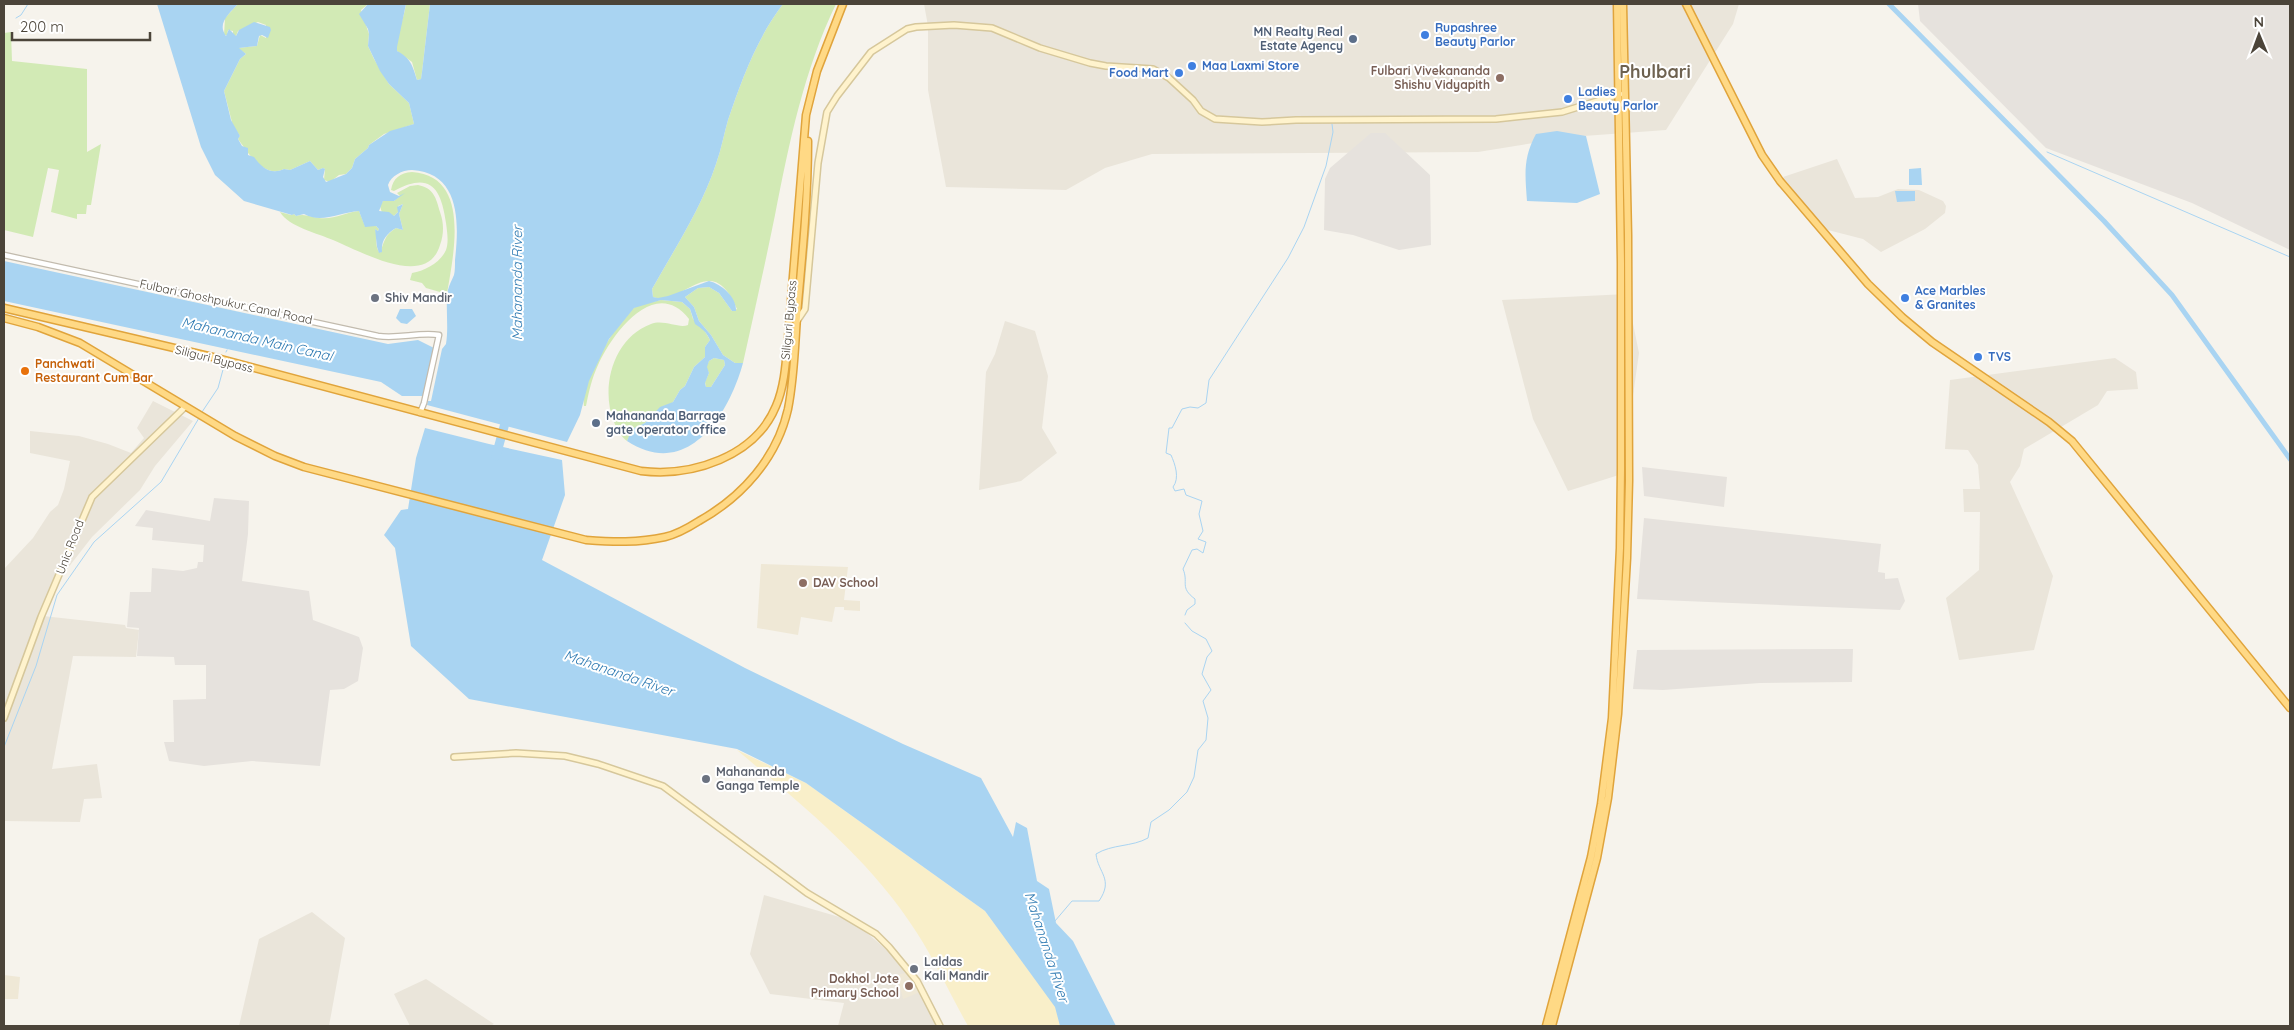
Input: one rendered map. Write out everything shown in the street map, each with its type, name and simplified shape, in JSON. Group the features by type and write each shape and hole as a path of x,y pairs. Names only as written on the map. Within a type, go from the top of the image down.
{"highway":[{"name":"Siliguri Bypass","path":"4,308 221,360 641,471 657,473 694,469 732,455 752,440 766,425 776,405 785,369 806,114 824,53 843,4"},
{"path":"1552,1026 1593,848 1601,804 1612,718 1620,548 1621,469 1617,4"},
{"path":"1546,1026 1594,875 1608,798 1618,714 1627,558 1629,481 1624,4"},
{"path":"1686,4 1762,155 1780,181 1852,266 1887,303 1920,333 1967,368 2049,422 2072,441 2290,708"},
{"path":"4,318 38,327 80,343 207,421 275,456 367,484 586,540 630,543 666,537 682,532 728,503 761,468 777,438 787,410 792,379 797,321 808,168 808,130 814,85"}],"main road":[{"path":"797,321 805,309 818,163 827,112 871,52 916,26 954,25 992,28 1073,59 1106,66 1153,69 1169,78 1193,100 1201,111 1215,119 1262,122 1496,118 1555,113 1600,102 1617,94 1625,94"},
{"path":"1600,102 1618,105 1626,104"},
{"name":"Unic Road","path":"4,718 39,622 92,496 188,409"},
{"path":"454,757 516,752 565,756 598,764 663,786 807,893 876,934 917,981 940,1026"}],"street":[{"name":"Fulbari Ghoshpukur Canal Road","path":"4,255 378,336 399,337 422,334 439,336 422,414"}],"shaded area":[{"path":"924,4 1739,4 1733,24 1666,130 1570,137 1478,152 1152,154 1105,168 1066,190 946,187 928,90 928,26"},
{"path":"1918,4 2290,4 2290,250 2192,203 2046,148 1920,21"},
{"path":"1371,133 1385,133 1430,175 1431,245 1399,250 1353,235 1324,230 1325,179 1330,168"},
{"path":"1837,159 1855,198 1878,197 1898,189 1919,190 1943,201 1946,206 1945,213 1925,229 1881,252 1863,239 1824,229 1783,177"},
{"path":"1627,294 1639,353 1622,474 1568,491 1533,419 1502,300"},
{"path":"1005,321 1035,331 1048,376 1042,428 1057,453 1021,481 979,490 986,372 995,354"},
{"path":"2115,358 2136,372 2138,389 2107,391 2098,405 2024,449 2020,466 2010,482 2053,576 2034,650 1959,660 1946,598 1979,570 1980,512 1964,512 1963,489 1980,489 1978,465 1968,450 1945,449 1950,380"},
{"path":"153,401 193,421 155,466 140,490 92,537 57,582 43,616 125,625 126,628 139,630 136,657 73,656 52,769 97,764 102,798 84,799 80,822 4,821 4,569 33,538 50,512 58,505 64,489 70,461 30,453 30,431 79,436 131,453 144,438 137,428"},
{"path":"1642,467 1727,477 1724,507 1644,496"},
{"path":"214,498 249,501 248,534 242,581 309,591 313,620 359,637 363,648 358,681 344,689 330,690 320,766 252,761 204,766 169,761 164,742 174,742 173,700 206,699 206,665 175,665 174,657 137,656 139,628 127,627 130,592 151,592 152,568 183,571 197,568 198,562 203,562 204,545 152,540 153,528 135,526 146,510 210,521"},
{"path":"1644,518 1881,544 1878,572 1885,573 1885,579 1898,578 1905,601 1900,610 1637,599"},
{"name":"DAV School","path":"761,564 848,567 844,600 860,601 860,611 844,610 844,607 835,607 832,622 801,617 798,635 757,628"},
{"path":"1853,649 1852,682 1760,683 1663,690 1633,689 1637,650"},
{"path":"764,895 853,921 909,969 943,1026 838,1026 844,1003 770,994 750,954"},
{"path":"312,912 345,938 329,1026 239,1026 259,939"},
{"name":"Dokhol Jote Primary School","path":"909,972 920,992 903,999 897,975"},
{"path":"4,975 20,977 18,999 4,999"},
{"path":"426,979 494,1024 490,1026 410,1026 394,994"}],"green space":[{"path":"238,4 368,4 361,10 369,34 368,46 389,84 409,103 414,124 384,134 355,159 352,168 346,174 339,175 330,182 324,180 325,169 318,170 310,161 290,170 276,171 269,170 257,163 238,139 240,136 233,126 224,91 240,59 246,54 238,48 257,46 260,35 266,38 266,25 258,22 238,31 236,36 233,35 233,31 228,30 227,35 224,35 225,18"},
{"path":"406,4 430,4 421,79 417,80 412,62 397,51 397,39"},
{"path":"783,4 836,4 806,81 786,161 743,363 735,363 723,355 711,335 699,321 694,307 685,297 698,288 709,287 719,293 732,311 737,309 727,291 717,283 707,281 676,295 664,298 653,297 652,289 703,197 716,164 728,120 745,75 758,44"},
{"path":"11,32 12,61 87,69 87,152 101,144 91,205 87,205 86,214 77,214 77,219 51,212 59,170 48,168 33,237 4,230 4,33"},
{"path":"412,172 431,177 444,187 451,202 454,220 454,240 447,294 426,288 422,283 410,280 412,273 427,268 444,254 448,240 441,200 431,186 425,183 416,183 406,185 394,191 391,190 393,182 398,177"},
{"path":"410,186 423,186 434,194 443,228 440,245 433,258 422,265 392,264 375,258 297,226 280,212 296,216 305,215 324,218 359,211 365,226 376,226 379,229 378,231 375,229 377,248 380,253 389,233 396,228 403,230 399,214 403,204 398,206 398,212 394,216 385,212 382,213 380,206 383,201 394,201 400,196 397,193"},
{"path":"661,300 682,302 690,309 693,319 703,328 710,340 705,347 705,357 694,367 685,386 680,390 673,402 663,406 645,423 633,429 627,441 618,430 610,409 610,380 619,352 627,340 651,324 661,323 684,326 688,325 689,319 676,307 662,303 649,306 636,314 624,325 605,352 594,375 586,406 584,406 584,396 601,353 627,314 635,307"},
{"path":"714,358 724,360 725,365 711,387 706,387 705,382 709,373 706,367 709,361"}],"sand":[{"path":"737,750 806,783 985,911 1056,1007 1060,1026 968,1026 917,933 878,881 857,857 811,813"}],"water":[{"path":"157,4 238,4 228,14 224,22 223,31 226,36 229,29 236,36 239,30 254,22 270,27 271,30 268,38 262,35 259,36 257,46 239,48 246,54 240,59 224,91 231,120 240,136 238,139 242,146 248,148 248,155 254,157 267,169 271,171 290,170 310,161 318,170 325,169 323,177 326,182 346,174 352,168 355,159 369,145 390,131 414,124 409,103 389,84 380,71 368,46 368,29 359,14 368,4 406,4 397,51 413,67 417,80 421,79 430,4 783,4 758,44 745,75 728,120 716,164 703,197 652,289 653,297 658,298 709,281 724,288 734,301 736,311 732,311 719,293 709,287 698,288 685,297 694,307 699,321 711,335 723,355 735,363 743,363 728,402 716,421 703,436 687,447 669,453 649,451 627,441 632,429 645,423 660,407 673,402 680,390 685,386 694,367 705,357 705,347 710,340 705,332 695,324 690,309 682,302 661,300 634,308 609,339 589,381 580,415 567,442 427,405 428,401 431,401 442,349 446,344 447,296 454,273 457,231 453,203 448,190 440,180 428,173 412,170 401,172 394,176 388,185 390,192 399,196 405,193 394,201 383,201 379,211 389,212 394,216 398,212 397,207 403,204 399,214 403,230 396,228 389,233 383,241 382,252 379,253 375,229 378,231 379,229 376,226 365,227 359,211 317,218 304,214 296,216 244,201 215,175 201,147","holes":["714,358 724,360 725,365 711,387 706,387 709,361"]},
{"path":"1557,131 1586,136 1600,194 1577,203 1527,201 1526,166 1532,143 1536,134"},
{"path":"1921,168 1922,185 1909,185 1909,169"},
{"path":"1895,191 1915,191 1915,201 1897,202"},
{"name":"Mahananda Main Canal","path":"4,261 388,344 418,340 434,348 424,396 402,396 381,382 4,301"},
{"path":"400,309 412,309 416,316 407,324 401,323 396,318"},
{"path":"425,428 562,460 565,495 542,560 745,668 903,744 981,778 1013,837 1016,822 1027,828 1037,881 1049,889 1056,923 1073,941 1116,1026 1060,1026 1055,1007 985,911 806,783 737,749 469,699 411,646 395,548 384,535 401,510 408,509 416,458"}],"waterway":[{"path":"16,18 21,15 28,4"},
{"path":"1889,4 2104,221 2172,295 2290,459"},
{"path":"1185,615 1187,610 1195,604 1195,599 1187,591 1183,569 1192,550 1197,549 1203,553 1206,542 1198,539 1203,531 1199,514 1202,501 1186,495 1184,489 1175,491 1173,487 1176,471 1171,455 1166,453 1169,428 1172,428 1182,409 1198,408 1206,403 1209,380 1288,258 1304,227 1326,166 1333,132 1332,124"},
{"path":"2047,152 2290,257"},
{"path":"202,412 218,388 224,366"},
{"name":"Mahananda River","path":"496,456 507,416"},
{"path":"4,747 36,666 57,595 94,542 161,482 199,418"},
{"path":"1055,921 1072,901 1099,901 1105,887 1105,881 1096,854 1148,838 1151,822 1169,810 1187,792 1194,777 1198,750 1206,740 1208,718 1203,701 1211,690 1202,674 1207,657 1212,651 1206,639 1192,631 1185,623"}],"place":[{"name":"Rupashree Beauty Parlor","path":"1425,35"},
{"name":"MN Realty Real Estate Agency","path":"1353,39"},
{"name":"Maa Laxmi Store","path":"1192,66"},
{"name":"Food Mart","path":"1179,73"},
{"name":"Fulbari Vivekananda Shishu Vidyapith","path":"1500,78"},
{"name":"Ladies Beauty Parlor","path":"1568,99"},
{"name":"Shiv Mandir","path":"375,298"},
{"name":"Ace Marbles & Granites","path":"1905,298"},
{"name":"TVS","path":"1978,357"},
{"name":"Panchwati Restaurant Cum Bar","path":"25,371"},
{"name":"Mahananda Barrage gate operator office","path":"596,423"},
{"name":"DAV School","path":"803,583"},
{"name":"Mahananda Ganga Temple","path":"706,779"},
{"name":"Laldas Kali Mandir","path":"914,969"},
{"name":"Dokhol Jote Primary School","path":"909,986"}],"district":[{"name":"Phulbari","path":"1655,72"}]}
